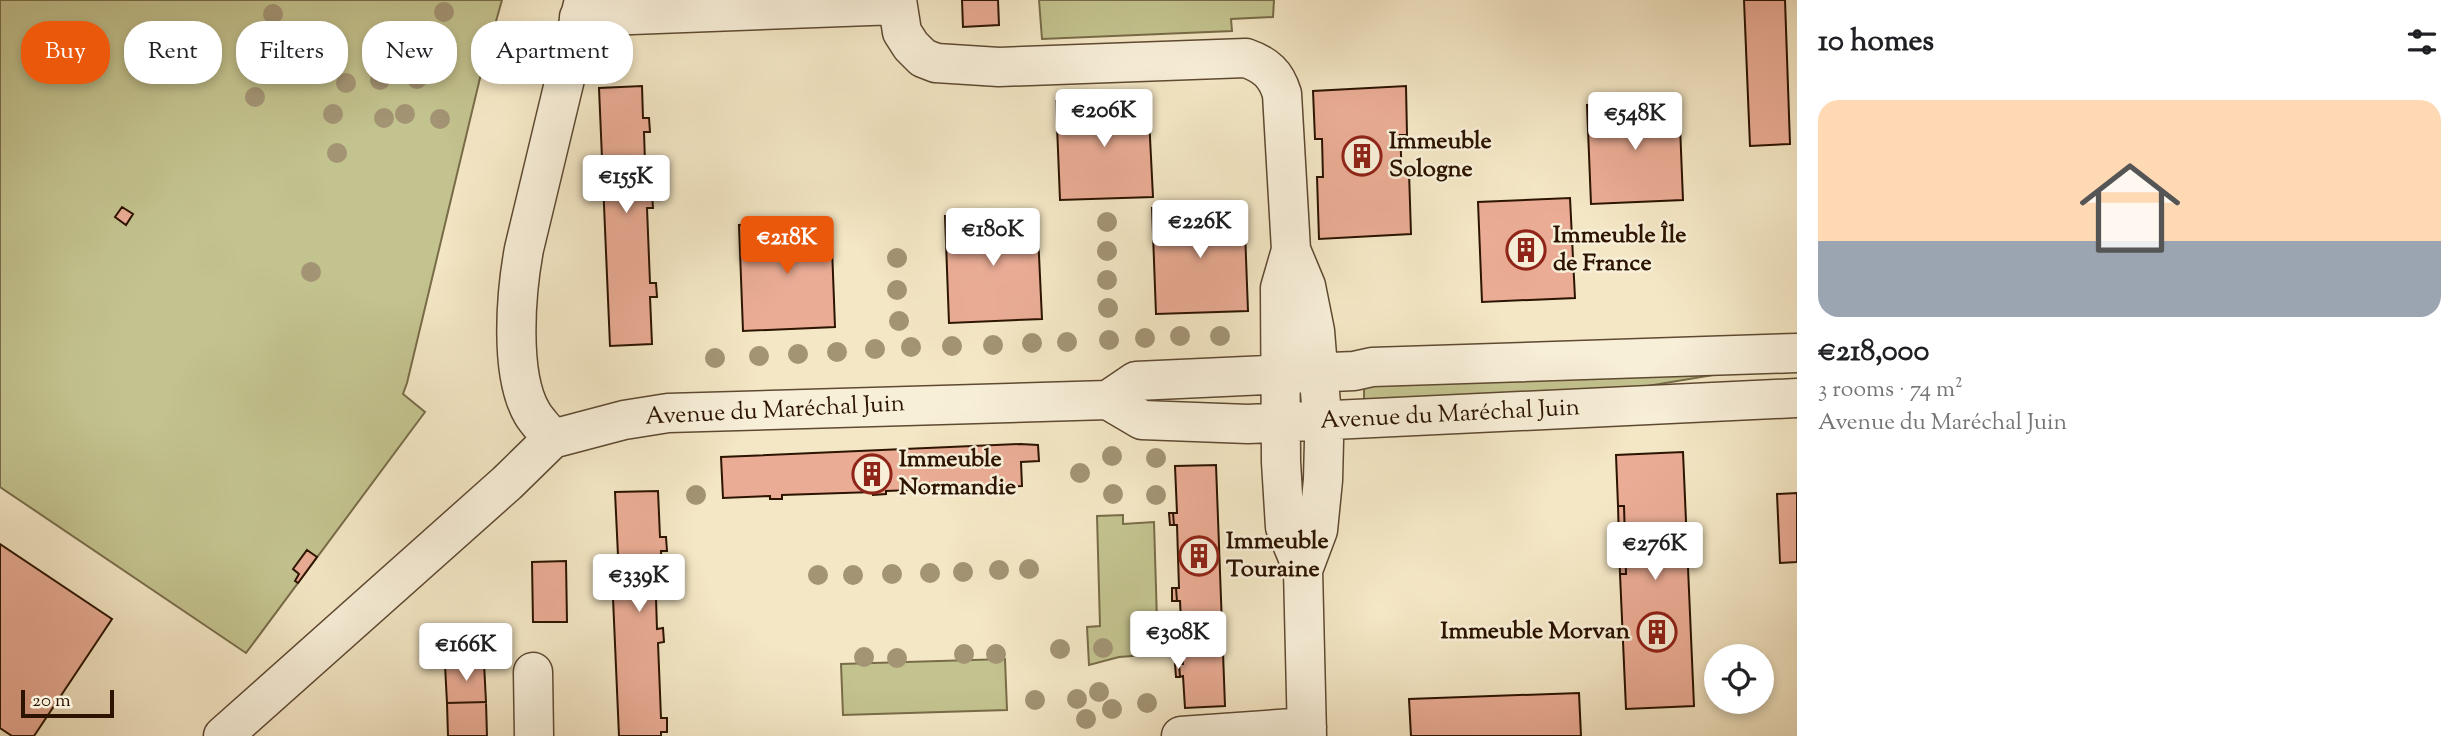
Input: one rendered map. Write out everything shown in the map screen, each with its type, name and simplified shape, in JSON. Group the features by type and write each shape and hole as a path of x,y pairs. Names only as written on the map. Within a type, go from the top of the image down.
{"street":[{"path":"552,439 531,411 521,378 515,317 524,249 581,9 624,16 897,2 902,32 923,58 936,63 999,67 1246,58 1261,63 1278,80 1282,94 1291,250 1280,288 1300,374 1322,421 1324,461 1318,530 1303,570 1305,733 1181,736"},
{"name":"Avenue du Maréchal Juin","path":"223,736 262,719 552,439 624,420 668,413 1108,400 1136,382 1354,371 1372,367 1797,353"},
{"path":"1300,374 1281,423 1285,527 1303,570"},
{"name":"Avenue du Maréchal Juin","path":"1108,400 1142,420 1281,423 1797,398"},
{"path":"533,673 534,736"}],"green space":[{"path":"0,0 502,0 496,21 471,21 471,84 479,84 403,394 425,412 246,653 0,487"},
{"path":"1039,0 1274,0 1273,17 1231,19 1232,31 1042,39"},
{"path":"1719,374 1606,393 1364,403 1364,383"},
{"path":"1123,515 1123,524 1154,522 1158,654 1119,657 1089,665 1087,627 1100,626 1097,516"},
{"path":"1005,659 1007,710 843,715 841,664"}],"building":[{"path":"962,0 998,0 999,25 963,27"},
{"path":"1744,0 1785,0 1790,144 1750,146"},
{"path":"642,86 643,118 649,118 650,132 644,132 646,194 652,194 653,208 647,208 650,283 656,283 657,297 650,297 652,344 610,346 599,88"},
{"name":"Immeuble Sologne","path":"1406,86 1407,135 1400,135 1402,174 1409,172 1411,234 1319,239 1317,177 1323,177 1322,139 1315,139 1313,91"},
{"path":"1148,98 1153,197 1060,200 1056,101"},
{"path":"1679,101 1683,200 1591,204 1587,105"},
{"name":"Immeuble Île de France","path":"1570,198 1575,298 1482,302 1478,202"},
{"path":"1244,205 1248,311 1156,314 1152,208"},
{"path":"122,207 133,214 126,225 115,217"},
{"path":"1037,213 1042,319 949,323 945,216"},
{"path":"831,221 835,327 743,331 739,225"},
{"name":"Immeuble Normandie","path":"1038,445 1039,461 1021,462 1022,486 976,488 976,491 963,491 963,488 886,491 886,494 873,495 873,492 782,495 782,499 770,499 770,496 723,498 721,457"},
{"name":"Immeuble Morvan","path":"1683,452 1694,706 1626,709 1620,574 1626,574 1624,506 1618,506 1616,455"},
{"name":"Immeuble Touraine","path":"1216,465 1225,706 1185,708 1183,676 1180,677 1179,664 1183,664 1180,601 1177,601 1176,588 1179,588 1177,525 1174,525 1173,513 1177,513 1175,466"},
{"path":"658,491 660,537 666,537 667,551 661,551 663,597 656,598 657,629 663,628 664,642 658,643 661,718 667,718 667,732 661,732 661,736 619,736 613,598 620,598 615,492"},
{"path":"1797,493 1797,562 1780,563 1777,494"},
{"path":"1618,506 1624,506 1626,574 1620,574"},
{"path":"1169,513 1173,513 1174,525 1170,525"},
{"path":"0,544 112,619 34,736 12,736 0,728"},
{"path":"307,550 317,557 298,583 295,581 299,574 293,569"},
{"path":"566,561 567,622 533,622 532,562"},
{"path":"1172,588 1176,588 1177,601 1172,601"},
{"path":"484,663 486,702 447,703 445,665"},
{"path":"1175,664 1179,664 1180,677 1176,677"},
{"path":"1579,693 1581,736 1411,736 1409,699"},
{"path":"486,702 487,736 448,736 447,703"}],"place":[{"name":"Immeuble Sologne","path":"1362,156"},
{"name":"Immeuble Île de France","path":"1526,250"},
{"name":"Immeuble Normandie","path":"872,474"},
{"name":"Immeuble Touraine","path":"1199,556"},
{"name":"Immeuble Morvan","path":"1657,632"}]}
